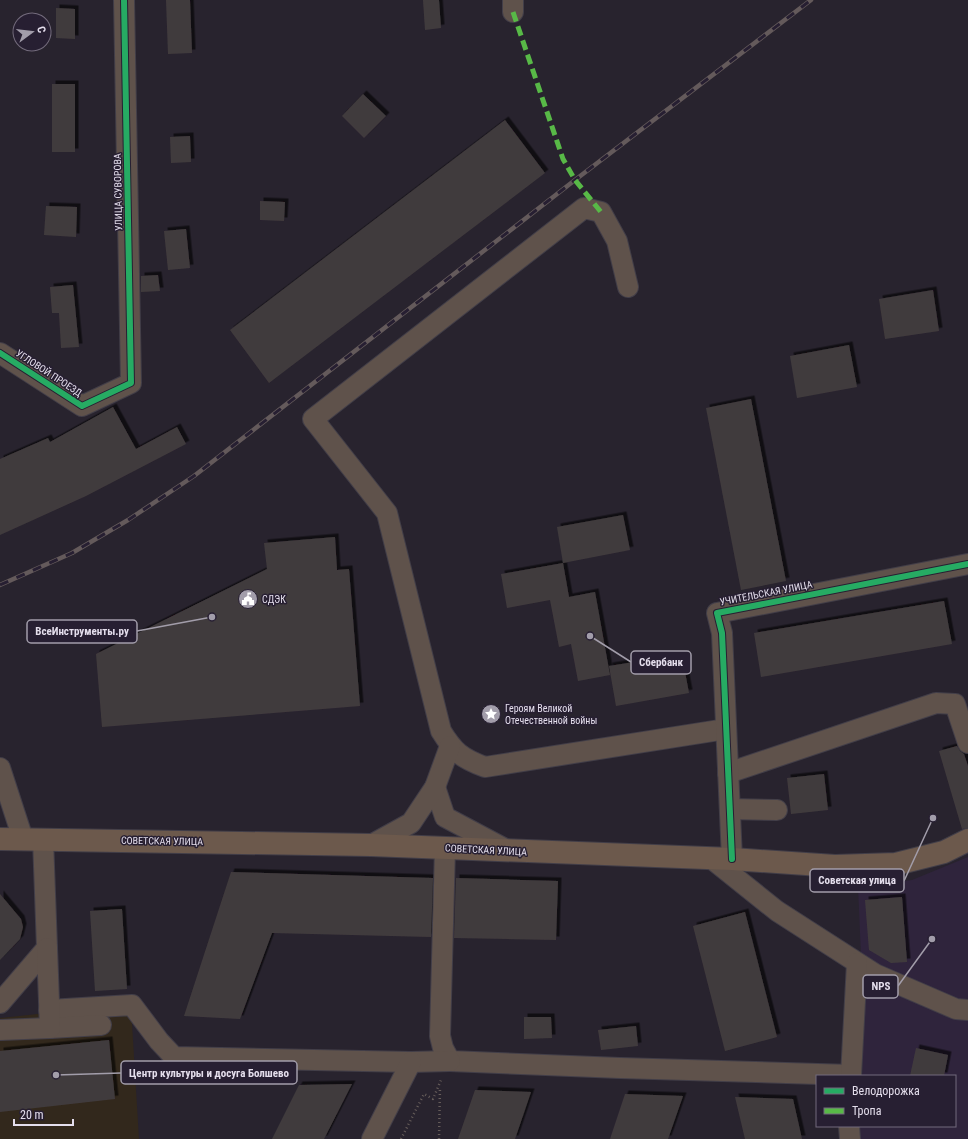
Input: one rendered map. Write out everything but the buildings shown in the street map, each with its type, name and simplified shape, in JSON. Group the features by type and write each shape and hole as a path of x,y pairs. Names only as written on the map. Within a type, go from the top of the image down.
{"main road":[{"name":"СОВЕТСКАЯ УЛИЦА","path":"0,839 371,845 722,859 835,866 896,864 944,852 968,840"}],"street":[{"name":"УЛИЦА СУВОРОВА","path":"124,0 131,383"},
{"path":"628,287 617,241 601,212 584,208 314,420 387,512 441,731 450,746 461,757 485,766 726,729"},
{"name":"УГЛОВОЙ ПРОЕЗД","path":"0,353 82,406 131,383"},
{"name":"УЧИТЕЛЬСКАЯ УЛИЦА","path":"722,859 730,810 722,633 717,613 968,564"},
{"path":"728,773 936,703 955,704 968,743"},
{"path":"371,845 411,823 435,787 450,746"},
{"path":"0,768 33,839 47,948 50,1019"},
{"path":"435,787 445,817 508,851"},
{"path":"730,810 777,810"},
{"path":"445,848 440,1036 443,1048 450,1061"},
{"path":"722,859 777,911 857,963 882,977 956,1009 968,1010"},
{"path":"0,1003 47,948"},
{"path":"0,1030 50,1019 132,1005 174,1057 411,1062 450,1061 851,1075 857,963"},
{"path":"50,1019 101,1025"},
{"path":"372,1139 411,1062"},
{"path":"849,1127 850,1139"}],"path":[{"path":"401,1139 424,1094 433,1099 450,1061"},
{"path":"439,1139 440,1084"}],"shaded area":[{"path":"968,857 968,1139 860,1139 860,1127 956,1127 956,1075 862,1075 864,1023 858,887 912,880"},
{"path":"131,1007 139,1139 0,1139 0,1018 66,1011"}],"railway":[{"path":"0,585 72,553 128,520 194,476 575,180 811,0"}],"marked path":[{"path":"513,12 563,159 575,180 601,212"}],"cycle path":[{"path":"0,353 82,406 131,383 124,0"},
{"path":"732,859 722,633 717,613 968,564"}],"place":[{"name":"СДЭК","path":"248,599"},
{"name":"ВсеИнструменты.ру","path":"212,617"},
{"name":"Сбербанк","path":"590,636"},
{"name":"Героям Великой Отечественной войны","path":"491,714"},
{"name":"Советская улица","path":"933,818"},
{"name":"NPS","path":"932,939"},
{"name":"Центр культуры и досуга Болшево","path":"56,1075"}]}
